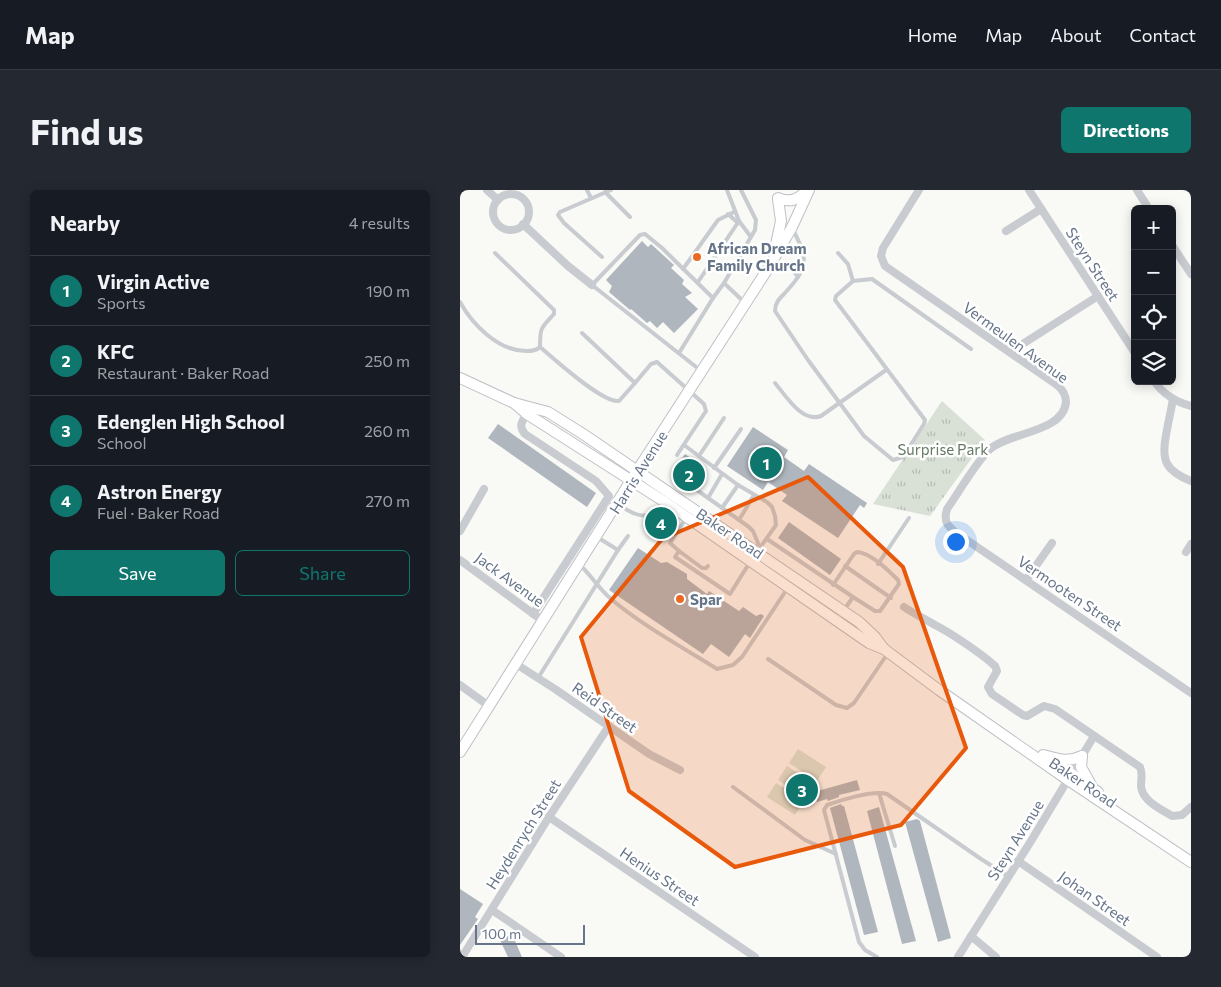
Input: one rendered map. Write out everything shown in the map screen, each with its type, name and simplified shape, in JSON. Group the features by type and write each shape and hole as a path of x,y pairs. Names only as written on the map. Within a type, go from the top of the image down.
{"main road":[{"path":"777,195 788,201 795,200 808,190"},
{"name":"Harris Avenue","path":"460,752 772,262 792,227 808,190"},
{"path":"777,195 792,227"},
{"path":"772,262 781,221 777,195"},
{"name":"Baker Road","path":"460,378 514,403 548,412 638,470 756,554 843,611 869,630 886,651"},
{"name":"Baker Road","path":"514,403 527,414 687,517 756,554 789,587 868,642 886,651 1009,738 1069,777 1191,862"},
{"name":"Baker Road","path":"1009,738 1024,742 1069,777 1093,788 1129,814 1151,835"},
{"path":"1043,755 1064,761 1074,760 1082,756 1082,771 1093,788"}],"street":[{"path":"488,190 498,200"},
{"name":"Vermeulen Avenue","path":"918,190 883,248 881,254 882,261 888,269 909,284 1061,388 1066,398 1064,408 1056,419 1046,426 1004,441 989,450 947,509"},
{"name":"Steyn Street","path":"1029,190 1131,347"},
{"path":"1137,190 1146,205"},
{"path":"509,194 521,197 525,201 528,213 524,224 519,228 508,230 498,225 493,215 493,210 498,200 509,194"},
{"path":"1006,232 1041,209"},
{"path":"524,224 568,266 592,285"},
{"path":"1175,250 1191,274"},
{"path":"1010,352 1098,296"},
{"path":"1158,385 1173,399 1191,406"},
{"path":"1173,399 1163,453 1169,468 1175,474 1191,481"},
{"path":"527,414 521,422 521,427 525,434 596,481 609,496 533,614"},
{"path":"460,531 484,489"},
{"name":"Vermooten Street","path":"947,509 945,520 950,528 1191,693"},
{"path":"1026,580 1052,543"},
{"path":"1186,552 1191,544"},
{"name":"Jack Avenue","path":"460,560 544,621"},
{"path":"904,607 926,622 934,624 991,662 997,671 988,687 989,690 1009,706 1027,716 1039,708 1050,706 1140,767 1142,772 1142,790 1147,800 1172,816 1182,815 1191,807"},
{"name":"Reid Street","path":"516,664 649,754 680,770"},
{"path":"460,685 489,706"},
{"name":"Heydenrych Street","path":"462,957 549,817 609,726"},
{"name":"Steyn Avenue","path":"958,957 1094,736"},
{"name":"Henius Street","path":"549,817 755,957"},
{"name":"Johan Street","path":"1018,861 1157,957"},
{"path":"492,910 559,957"},
{"path":"971,936 996,957"}],"lane":[{"path":"587,190 591,198"},
{"path":"602,257 558,216 560,212 611,190"},
{"path":"726,190 738,222"},
{"path":"679,353 755,230 756,220 741,190"},
{"path":"605,192 630,216"},
{"path":"684,269 718,220 734,212"},
{"path":"728,214 751,237"},
{"path":"698,282 738,222"},
{"path":"792,227 803,249 804,265 798,277 776,302 775,311 864,436 892,460 901,458 923,426 925,420 886,370 836,300 838,293 853,281 872,279 971,349"},
{"path":"702,372 592,285 641,234 649,236 713,298"},
{"path":"495,253 554,310 554,314 540,330 540,347 584,384 613,401 620,400 651,364 657,362 703,402 706,410 677,455"},
{"path":"838,253 848,264 853,281"},
{"path":"772,262 789,267 798,277"},
{"path":"724,283 745,304"},
{"path":"460,302 474,321 501,345 510,349 524,351 535,350 540,347"},
{"path":"582,333 635,383"},
{"path":"775,383 795,406 810,418 821,416 886,370"},
{"path":"699,456 724,418"},
{"path":"714,468 741,429"},
{"path":"679,551 675,557 730,594 776,525 775,513 770,505 722,474 684,445"},
{"path":"708,498 722,474"},
{"path":"722,508 738,485"},
{"path":"694,488 753,531 756,554"},
{"path":"739,520 754,495"},
{"path":"618,504 635,515 641,516 655,512 665,502"},
{"path":"687,517 671,543 672,546 702,568 708,566"},
{"path":"878,564 908,518"},
{"path":"538,678 628,536"},
{"path":"597,537 618,550"},
{"path":"767,539 833,585 878,611 883,609 891,598 899,582 878,564 864,554 857,552 854,553 833,585"},
{"path":"579,564 598,583 609,598 717,669 733,665 742,657 789,587"},
{"path":"845,566 891,598"},
{"path":"837,620 853,597"},
{"path":"768,659 836,705 847,708 854,703 886,651"},
{"path":"733,786 804,840 836,854"},
{"path":"879,792 895,846"},
{"path":"877,957 864,950 859,942 824,810 825,806 879,792 892,796 981,859 1009,876"}],"highlighted area":[{"path":"808,477 903,567 966,748 901,825 735,867 629,791 581,637 662,539"}],"green space":[{"name":"Surprise Park","path":"942,401 985,440 930,516 873,504"},
{"path":"798,749 826,767 817,781 789,763"},
{"path":"787,766 815,784 806,798 778,780"},
{"path":"776,783 804,801 795,815 767,797"}],"building":[{"path":"642,241 648,247 651,244 674,265 671,268 684,280 682,284 692,293 685,297 698,309 674,333 663,322 657,328 650,321 647,323 609,292 612,286 606,280"},
{"path":"498,424 596,493 587,507 488,438"},
{"path":"753,427 788,450 784,457 804,471 809,464 867,503 864,508 860,505 838,538 782,501 787,495 768,482 763,490 727,466"},
{"path":"685,454 701,465 690,482 673,471"},
{"path":"659,513 674,523 664,535 650,526"},
{"path":"789,522 841,559 830,575 778,538"},
{"path":"638,548 661,563 667,562 687,574 687,579 707,594 709,591 739,611 743,607 756,616 761,614 764,616 750,638 745,634 729,657 711,644 703,654 609,590"},
{"path":"857,780 860,790 839,795 839,797 828,801 827,799 817,802 814,792"},
{"path":"841,804 844,806 878,932 864,935 830,808"},
{"path":"879,807 916,941 902,944 867,811"},
{"path":"917,819 920,821 951,938 938,942 905,822"},
{"path":"460,889 483,904 475,917 478,919 460,945"},
{"path":"512,934 522,957 508,957 500,940"}],"place":[{"name":"African Dream Family Church","path":"697,257"},
{"name":"Virgin Active","path":"766,463"},
{"name":"KFC","path":"689,475"},
{"name":"Astron Energy","path":"661,523"},
{"name":"Spar","path":"680,599"},
{"name":"Edenglen High School","path":"802,790"}]}
